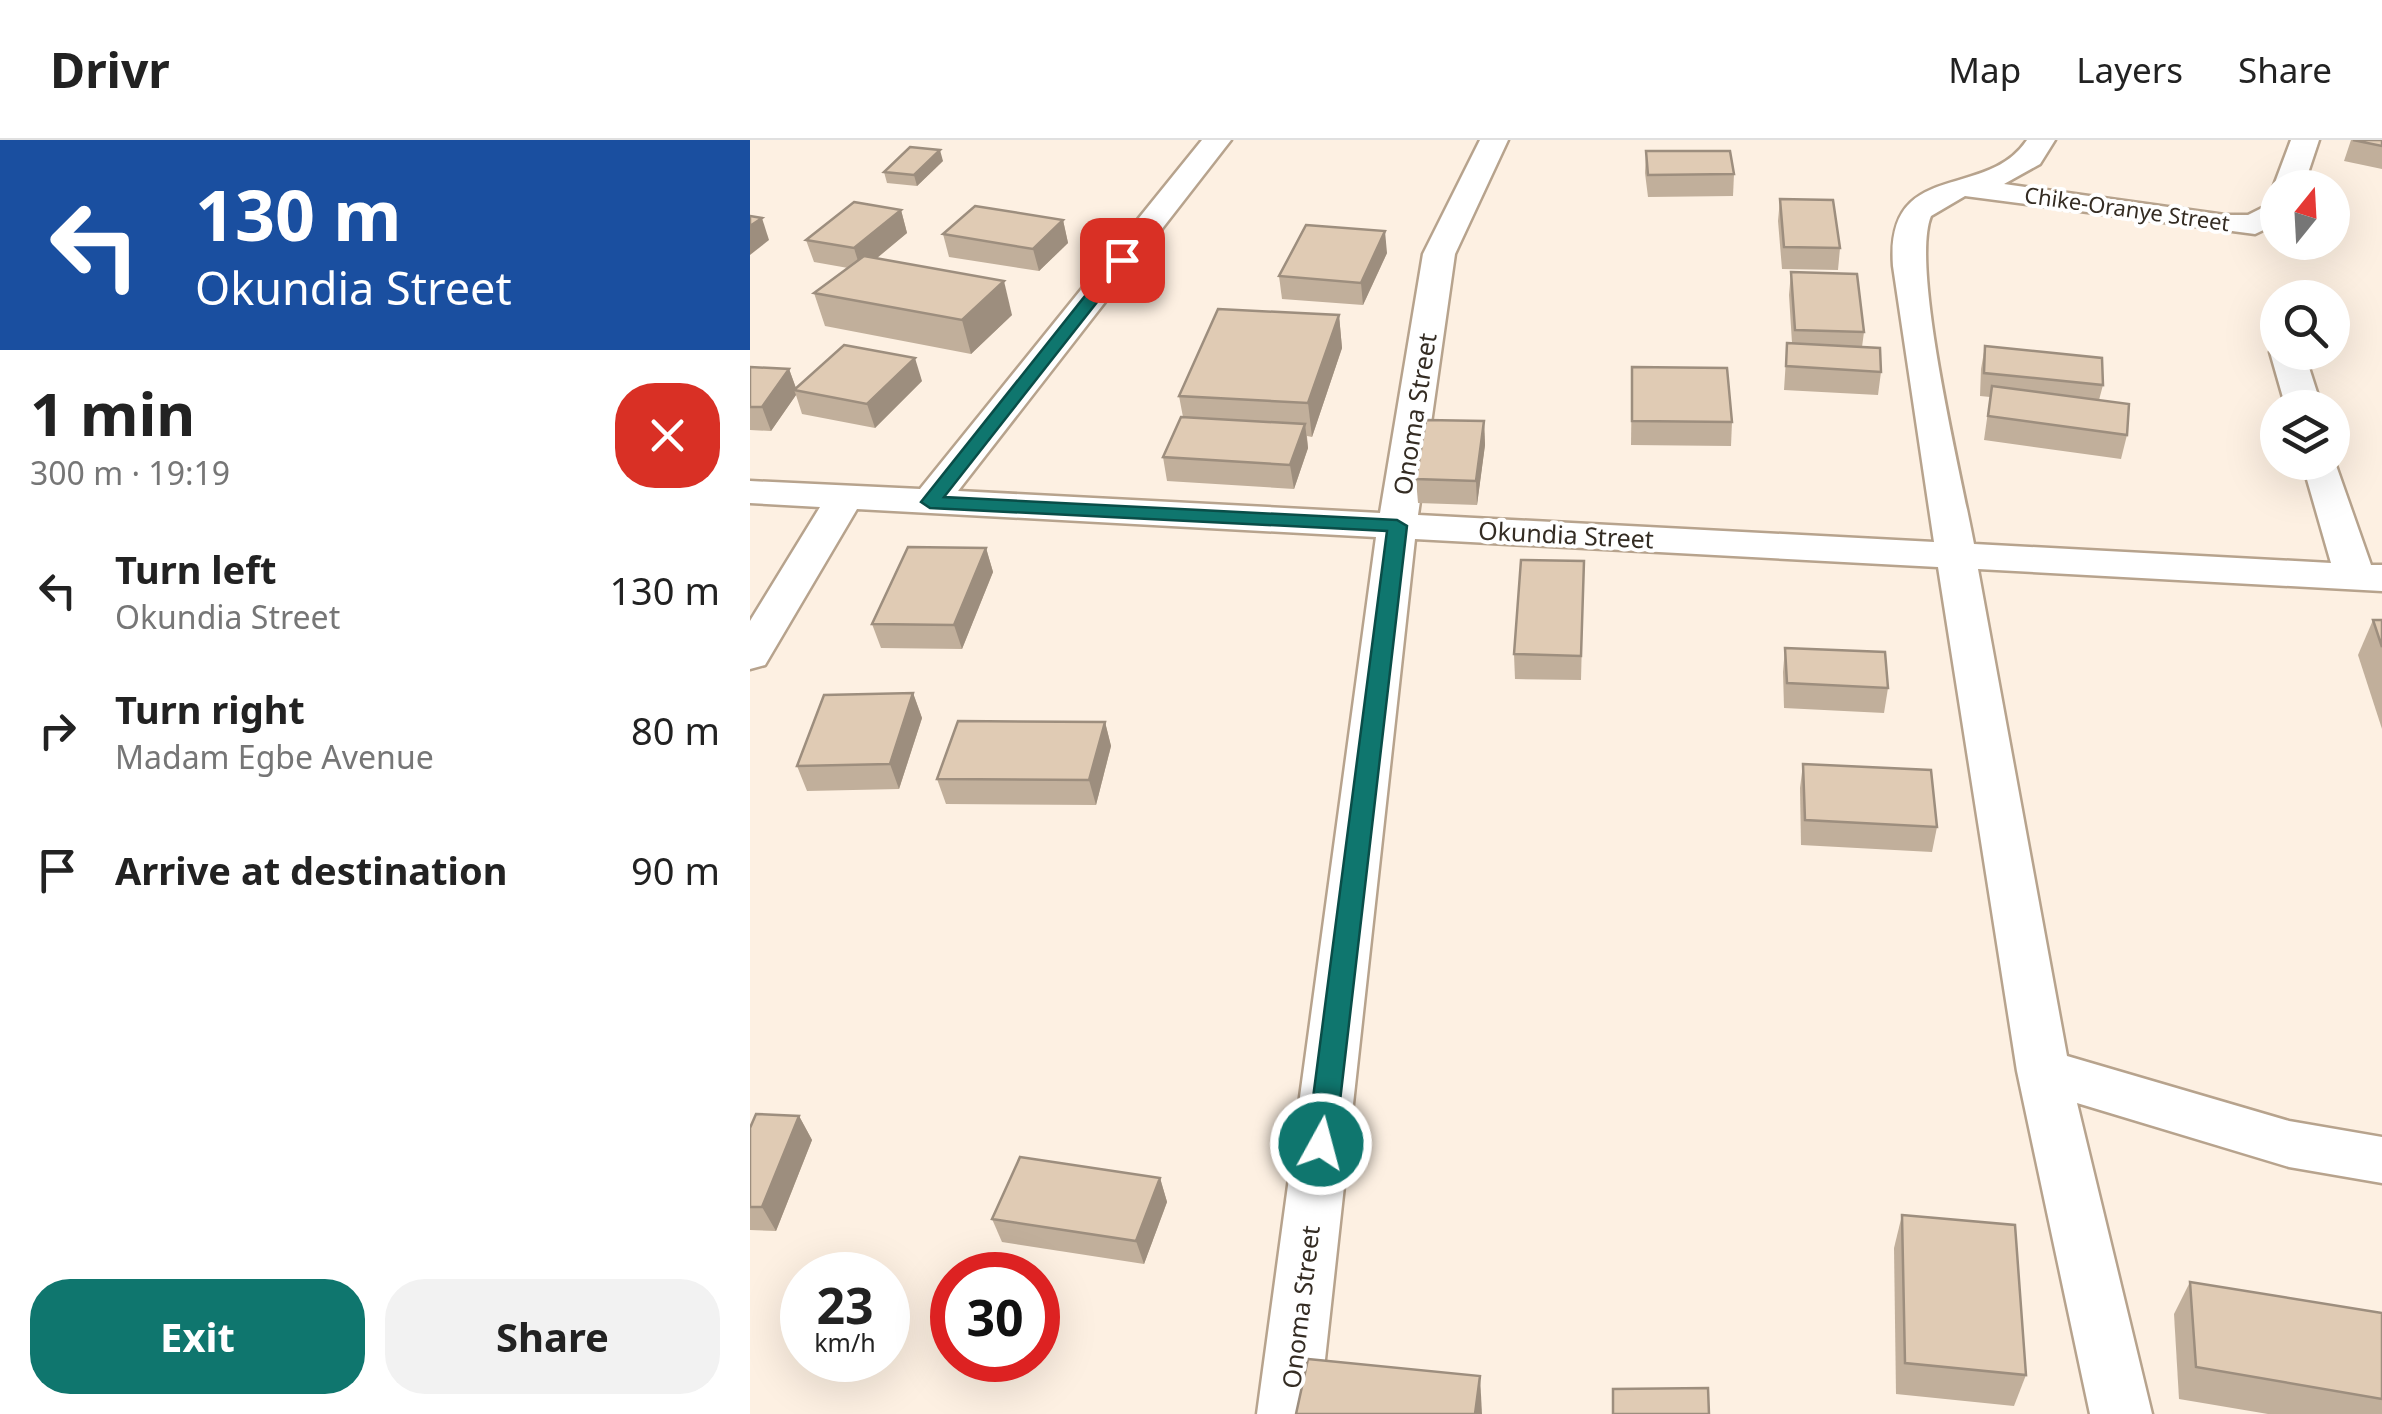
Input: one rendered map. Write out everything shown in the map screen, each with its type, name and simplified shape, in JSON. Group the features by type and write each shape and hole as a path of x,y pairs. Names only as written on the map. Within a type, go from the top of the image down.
{"street":[{"path":"930,502 1217,140"},
{"name":"Onoma Street","path":"1288,1414 1397,526 1440,254 1494,140"},
{"path":"2041,140 2038,150 2016,166 1971,188 1941,192 1921,204 1908,231 1912,301 2043,1071 2122,1414"},
{"path":"2294,170 2305,140"},
{"name":"Chike-Oranye Street","path":"1971,188 2225,224 2255,225 2260,222"},
{"path":"2328,480 2368,577"},
{"name":"Okundia Street","path":"750,492 2368,577"},
{"path":"750,656 845,497"},
{"path":"2043,1071 2288,1144 2382,1160"}],"building":[{"path":"2353,140 2382,140 2382,146"},
{"path":"910,147 940,150 914,175 884,172"},
{"path":"1646,151 1730,151 1734,174 1648,175"},
{"path":"1780,199 1833,200 1840,248 1784,247"},
{"path":"854,202 901,210 854,248 806,240"},
{"path":"975,206 1063,220 1033,249 943,234"},
{"path":"1306,225 1385,231 1361,283 1279,276"},
{"path":"864,256 1004,281 962,320 814,293"},
{"path":"1791,272 1857,274 1864,332 1795,330"},
{"path":"1218,309 1339,315 1308,403 1179,396"},
{"path":"1787,343 1880,348 1881,372 1786,366"},
{"path":"844,345 915,358 867,404 794,390"},
{"path":"1985,346 2102,358 2103,385 1984,373"},
{"path":"750,367 789,369 762,407 750,407"},
{"path":"1632,367 1727,368 1732,422 1632,421"},
{"path":"1992,386 2129,404 2127,435 1988,416"},
{"path":"1181,417 1305,424 1290,465 1163,457"},
{"path":"1426,420 1484,421 1476,481 1416,479"},
{"path":"908,547 986,548 954,625 872,624"},
{"path":"1521,560 1584,561 1581,656 1514,654"},
{"path":"2373,620 2382,620 2382,647"},
{"path":"1785,648 1885,652 1888,688 1787,683"},
{"path":"913,693 890,764 797,766 824,695"},
{"path":"958,721 1105,722 1089,780 937,779"},
{"path":"1803,764 1931,770 1937,827 1805,820"},
{"path":"756,1114 799,1116 762,1207 750,1207 750,1128"},
{"path":"1020,1157 1160,1178 1136,1241 992,1219"},
{"path":"1902,1215 2015,1225 2026,1375 1905,1363"},
{"path":"2190,1282 2382,1313 2382,1399 2196,1367"},
{"path":"1308,1359 1480,1376 1475,1414 1296,1414"},
{"path":"1708,1388 1709,1414 1613,1414 1613,1389"}],"route":[{"path":"1122,260 930,502 1397,526 1321,1144"}]}
